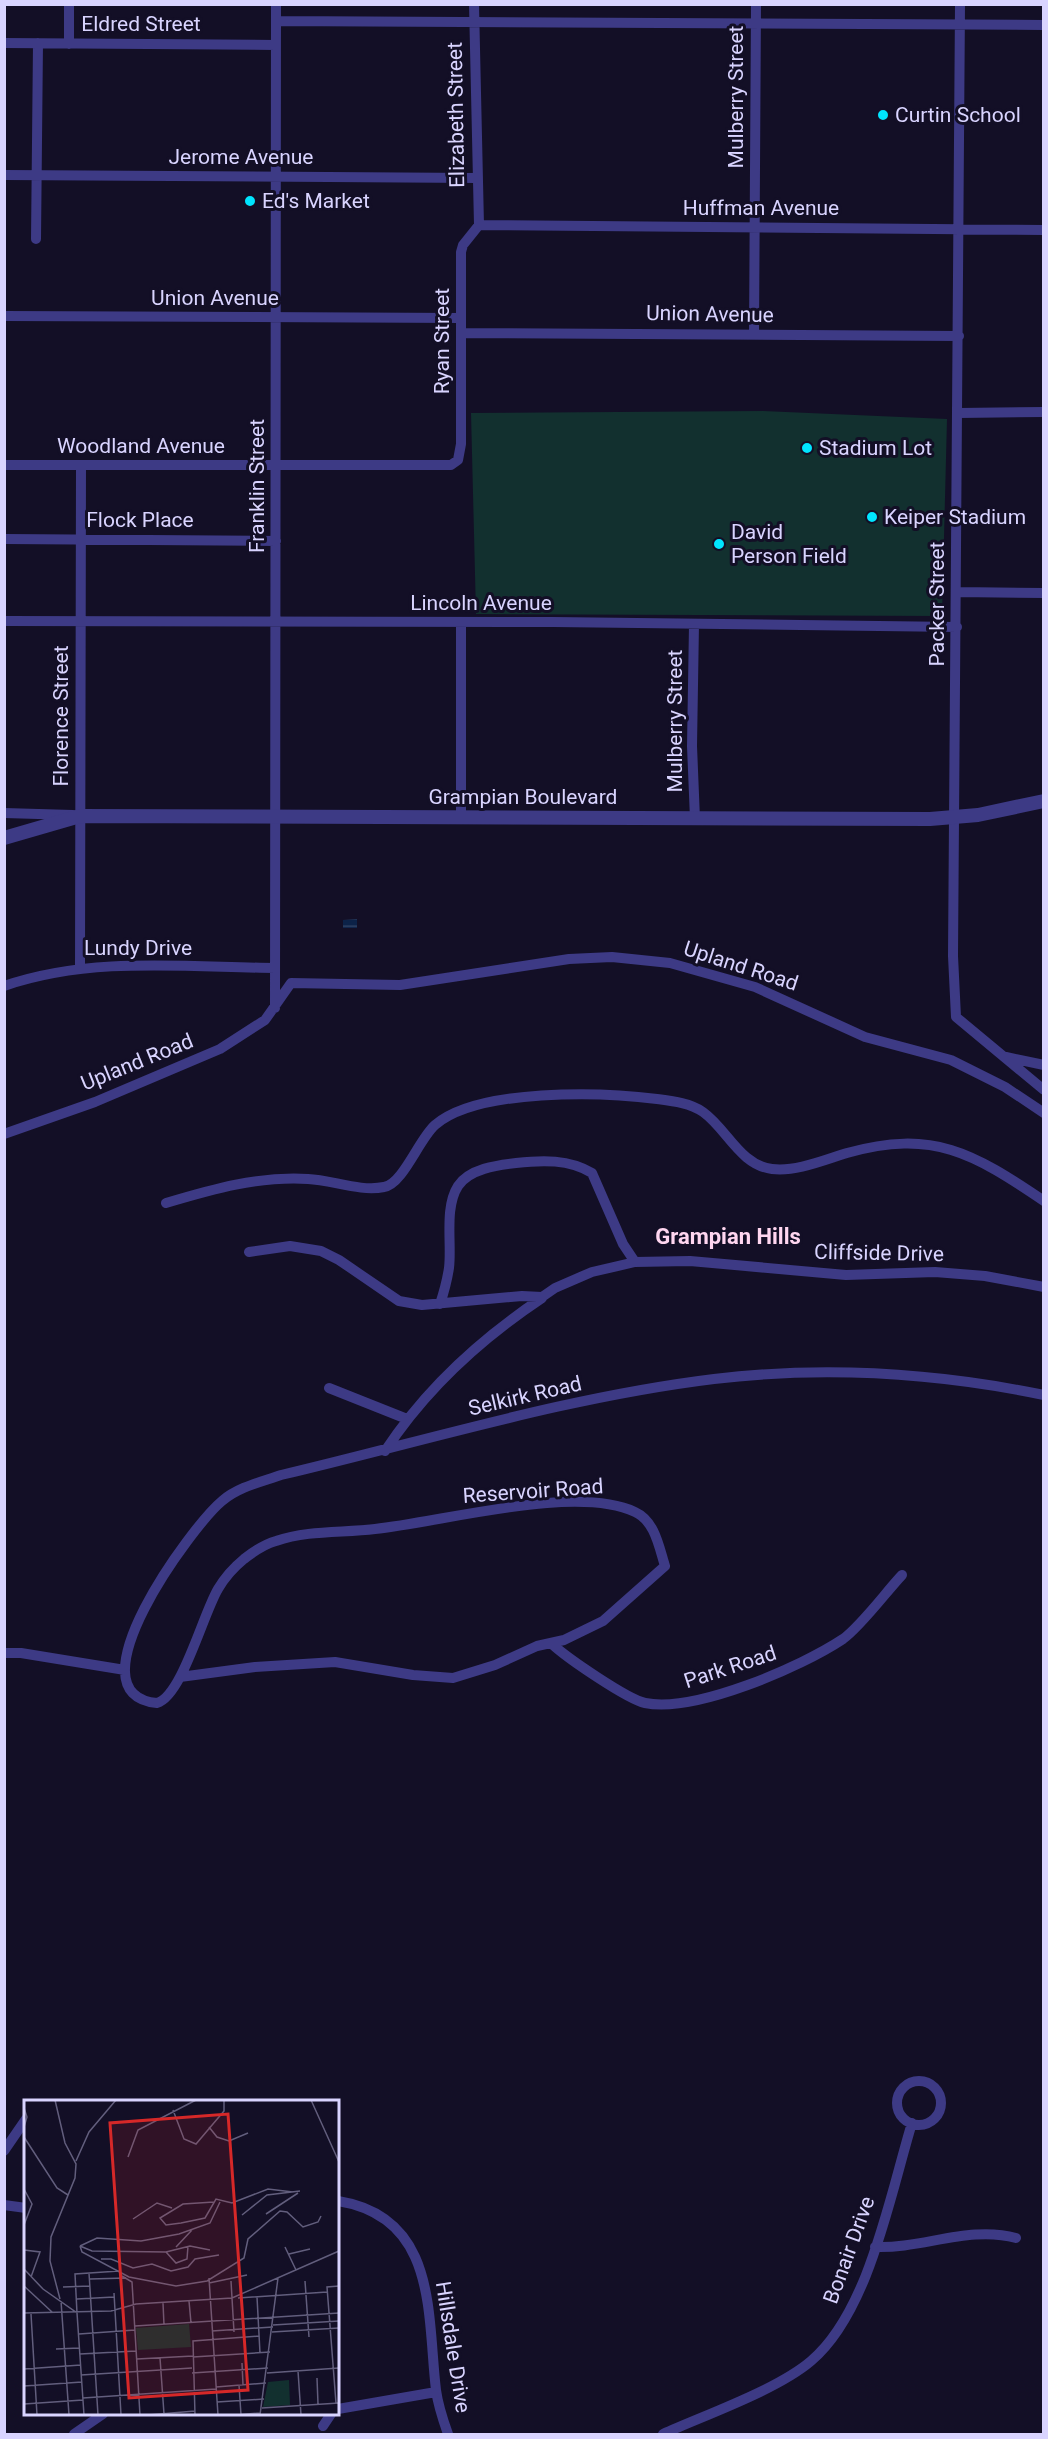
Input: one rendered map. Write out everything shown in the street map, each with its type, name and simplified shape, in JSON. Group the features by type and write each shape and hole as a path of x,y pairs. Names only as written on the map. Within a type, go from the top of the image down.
{"street":[{"path":"69,4 69,44"},
{"name":"Franklin Street","path":"275,968 276,4"},
{"name":"Elizabeth Street","path":"474,4 479,225"},
{"name":"Mulberry Street","path":"754,334 756,4"},
{"name":"Packer Street","path":"960,4 959,413 953,956 956,1017 1044,1090"},
{"path":"276,21 1044,25"},
{"name":"Eldred Street","path":"4,43 276,45"},
{"path":"36,239 38,43"},
{"name":"Jerome Avenue","path":"4,175 477,178"},
{"name":"Huffman Avenue","path":"479,225 1044,230"},
{"name":"Ryan Street","path":"456,462 461,444 461,252 463,245 479,225"},
{"name":"Union Avenue","path":"4,316 461,318"},
{"name":"Union Avenue","path":"460,333 959,336"},
{"path":"959,413 1044,412"},
{"name":"Woodland Avenue","path":"4,465 442,466 456,462"},
{"name":"Florence Street","path":"80,967 81,465"},
{"name":"Flock Place","path":"4,539 276,541"},
{"path":"957,592 1044,593"},
{"name":"Lincoln Avenue","path":"4,621 461,622 957,627"},
{"path":"461,622 461,817"},
{"name":"Mulberry Street","path":"694,624 692,746 695,819"},
{"name":"Grampian Boulevard","path":"4,838 80,816 956,818 1044,801"},
{"path":"4,813 80,816"},
{"name":"Upland Road","path":"4,1134 95,1102 220,1049 253,1030 275,1008 291,983 400,985 569,959 612,957 659,962 721,976 798,1005 865,1037 951,1060 1005,1087 1044,1113"},
{"name":"Lundy Drive","path":"4,986 34,976 80,967 275,968"},
{"path":"275,968 275,1008"},
{"path":"1002,1056 1044,1065"},
{"path":"166,1203 216,1188 260,1180 311,1179 384,1188 400,1175 426,1134 449,1116 486,1104 570,1094 657,1099 693,1107 716,1124 751,1161 770,1169 806,1166 894,1143 939,1145 988,1166 1044,1201"},
{"path":"440,1304 449,1268 453,1195 462,1181 472,1174 499,1166 552,1161 579,1166 592,1173 623,1244 635,1262"},
{"path":"249,1252 290,1246 321,1251 339,1260 399,1301 422,1305 499,1298 542,1297"},
{"name":"Cliffside Drive","path":"385,1451 407,1419 476,1348 555,1288 592,1272 635,1262 690,1261 846,1275 945,1273 985,1276 1044,1287"},
{"name":"Selkirk Road","path":"124,1670 130,1638 145,1609 169,1569 224,1500 248,1487 281,1475 385,1451 507,1418 608,1396 738,1377 792,1373 884,1374 1044,1395"},
{"path":"329,1388 407,1419"},
{"name":"Reservoir Road","path":"124,1670 130,1689 141,1700 149,1702 164,1700 180,1677 203,1618 227,1575 247,1557 276,1541 318,1532 377,1529 485,1511 556,1504 609,1503 642,1516 651,1525 665,1566 603,1621 552,1644 537,1646 495,1665 453,1678 412,1675 335,1662 255,1667 180,1677"},
{"name":"Park Road","path":"552,1644 570,1661 644,1703 681,1703 790,1669 845,1638 902,1575"},
{"path":"4,1653 21,1653 124,1670"},
{"path":"927,2082 939,2094 939,2110 928,2122 912,2123 899,2112 898,2095 910,2083 927,2082"},
{"path":"4,2151 24,2122"},
{"name":"Bonair Drive","path":"663,2434 771,2385 810,2362 835,2336 856,2298 875,2247 912,2123"},
{"name":"Hillsdale Drive","path":"339,2201 382,2218 410,2247 421,2270 428,2295 436,2392 448,2434"},
{"path":"4,2205 24,2208"},
{"path":"875,2247 893,2248 996,2232 1016,2238"},
{"path":"339,2409 436,2392"},
{"path":"74,2434 102,2415"},
{"path":"323,2426 331,2415"}],"green space":[{"path":"763,411 947,419 942,616 476,614 471,413"}],"water":[{"path":"357,919 357,928 343,928 343,920"}],"place":[{"name":"Curtin School","path":"883,115"},
{"name":"Ed's Market","path":"250,201"},
{"name":"Stadium Lot","path":"807,448"},
{"name":"Keiper Stadium","path":"872,517"},
{"name":"David Person Field","path":"719,544"}],"district":[{"name":"Grampian Hills","path":"728,1236"}]}
